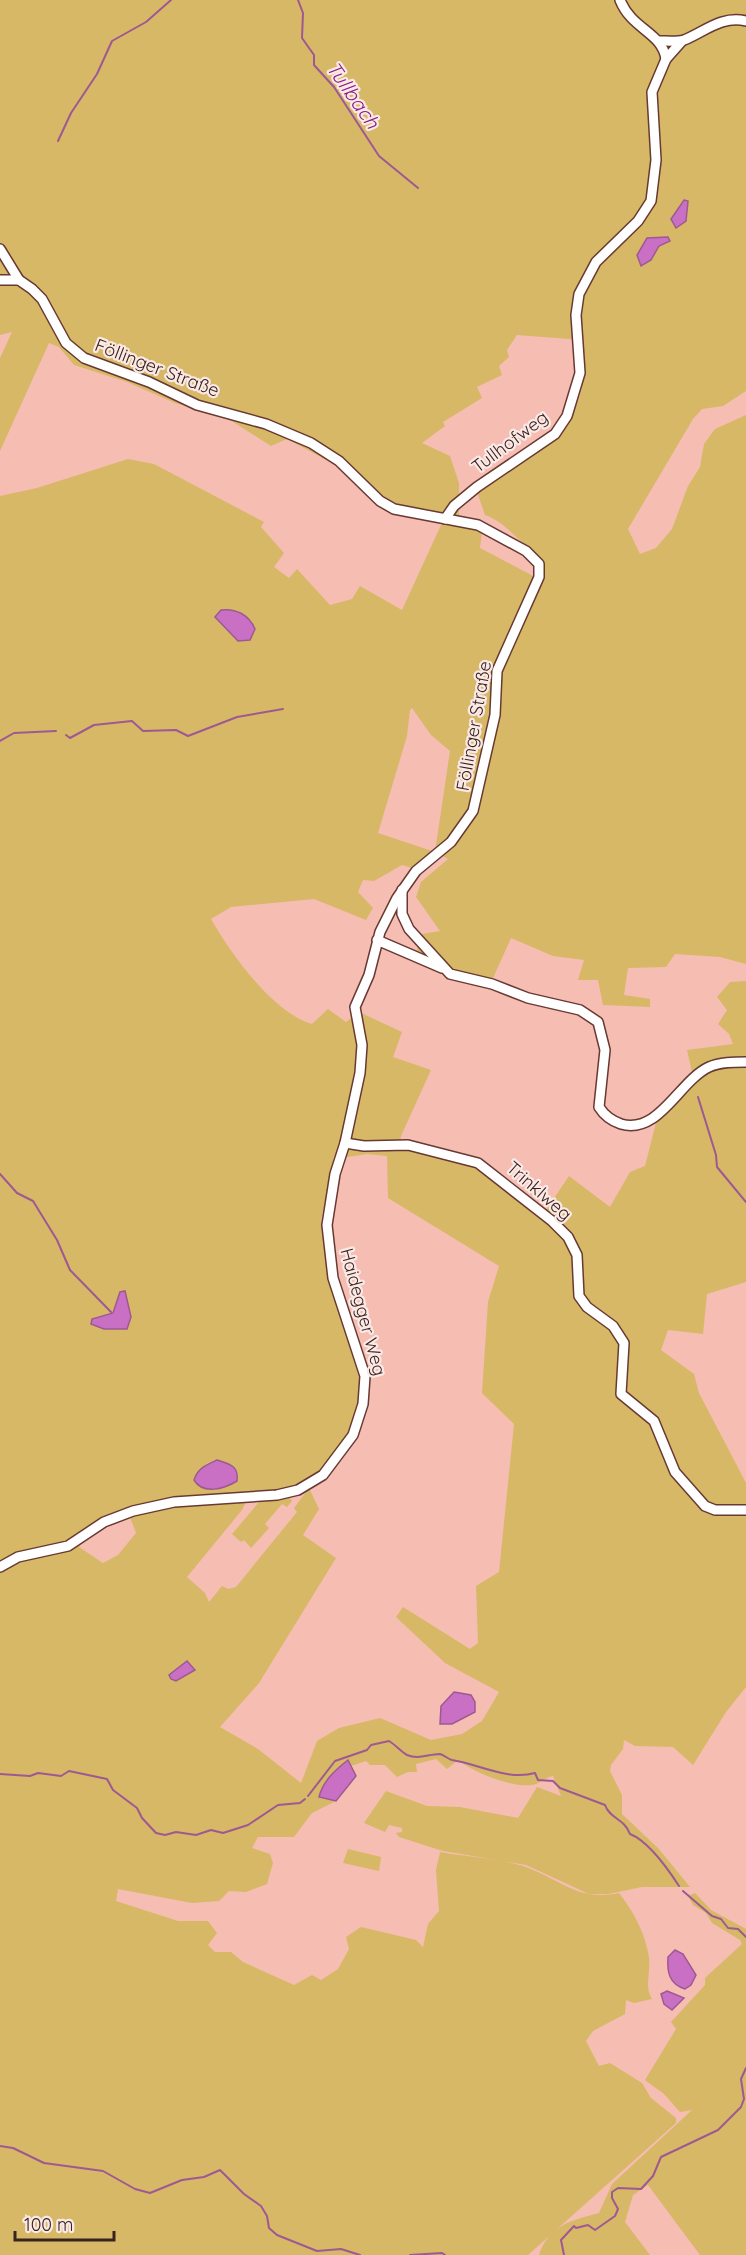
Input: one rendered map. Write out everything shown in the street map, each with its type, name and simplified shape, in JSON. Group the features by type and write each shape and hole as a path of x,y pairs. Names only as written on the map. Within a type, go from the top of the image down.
{"street":[{"path":"620,0 625,13 660,41 682,41 714,24 728,20 746,21"},
{"path":"660,41 666,59"},
{"name":"Tullhofweg","path":"445,519 454,506 477,487 555,434 567,416 580,373 576,315 579,294 604,252 646,210 655,189 656,149 652,92 666,59 682,41"},
{"name":"Föllinger Straße","path":"0,249 19,280 42,299 66,343 84,358 149,382 197,405 255,420 311,443 339,461 380,501 394,509 478,525 526,551 539,564 539,577 497,671 495,715 473,811 451,842 416,871 402,890"},
{"path":"0,280 19,280"},
{"path":"402,890 402,914 409,929 444,968"},
{"name":"Haidegger Weg","path":"0,1567 18,1557 68,1546 104,1522 133,1511 174,1502 277,1495 298,1490 315,1481 332,1466 358,1425 366,1387 363,1365 333,1278 327,1238 330,1195 345,1143 362,1054 355,1007 369,975 377,940 402,890"},
{"path":"377,940 444,968 457,976 492,984 528,998 580,1010 592,1016 601,1029 604,1044 599,1107 614,1122 637,1125 651,1120 709,1067 746,1062"},
{"name":"Trinklweg","path":"345,1143 364,1146 408,1145 478,1163 552,1221 567,1237 577,1255 579,1296 587,1307 613,1326 624,1343 621,1394 654,1421 675,1472 705,1506 715,1510 746,1510"}],"shaded area":[{"path":"0,0 746,0 746,391 723,406 702,409 693,419 628,529 640,554 656,548 672,529 688,486 700,467 704,444 715,429 746,415 746,964 720,957 675,954 666,967 628,968 624,995 650,999 650,1007 603,1005 598,980 578,980 584,960 553,956 511,938 489,987 414,959 422,934 440,931 416,897 421,882 448,859 436,852 412,868 402,865 374,881 363,880 358,892 373,908 366,920 314,899 231,907 211,919 241,965 254,980 268,995 297,1018 312,1024 328,1009 346,1022 359,1012 402,1032 393,1057 431,1070 401,1136 399,1148 475,1164 528,1195 546,1210 569,1176 610,1207 630,1172 645,1166 657,1119 694,1081 687,1050 733,1044 729,1034 718,1024 727,1010 717,997 730,982 746,981 746,1282 707,1294 703,1334 668,1330 661,1350 694,1374 699,1393 746,1483 746,1687 726,1712 693,1765 673,1747 635,1746 624,1740 623,1749 611,1765 610,1771 622,1795 622,1814 658,1848 690,1887 642,1887 608,1894 590,1894 604,1895 619,1893 634,1915 642,1931 649,1957 648,1989 652,1999 634,2003 626,2000 625,2014 593,2031 586,2041 599,2066 610,2063 642,2083 651,2098 676,2118 676,2123 528,2255 0,2255 0,496 37,488 128,459 154,464 264,522 261,527 284,553 274,567 289,578 297,569 330,605 352,599 360,586 402,610 441,525 458,525 482,531 480,548 535,577 530,549 503,525 485,515 477,492 527,459 557,434 569,419 578,402 583,382 583,340 517,335 507,350 509,357 499,366 502,375 477,387 482,398 443,422 445,426 422,443 450,456 459,483 459,517 420,511 394,502 371,486 343,459 334,464 287,439 271,446 227,418 175,403 127,382 74,365 59,347 49,343 0,451 0,358 12,332 0,335","holes":["412,708 431,735 450,751 435,852 378,833 407,736","367,1154 387,1156 388,1198 499,1266 488,1302 482,1393 514,1424 499,1572 476,1586 478,1643 470,1649 403,1607 396,1617 445,1663 499,1692 482,1721 462,1734 431,1740 380,1718 339,1728 317,1741 301,1783 258,1749 220,1727 259,1683 336,1558 303,1535 319,1509 309,1488 294,1508 297,1512 236,1587 228,1589 222,1586 209,1602 205,1593 187,1577 242,1510 246,1502 244,1499 171,1505 143,1511 130,1517 136,1533 118,1555 103,1563 79,1547 87,1534 155,1506 298,1490 341,1455 363,1404 360,1353 331,1273 321,1221 334,1156 348,1157","436,1759 447,1769 458,1760 483,1774 514,1784 532,1785 553,1776 561,1796 537,1787 518,1818 460,1807 427,1806 386,1791 364,1823 385,1832 389,1825 402,1828 402,1832 396,1833 399,1837 443,1851 484,1858 440,1852 436,1870 439,1911 428,1924 423,1947 416,1940 361,1927 346,1937 349,1949 338,1969 321,1980 312,1975 294,1985 243,1962 231,1952 215,1952 208,1945 217,1933 208,1921 178,1921 116,1901 118,1889 192,1903 219,1901 229,1891 246,1892 267,1884 273,1863 270,1854 252,1848 258,1837 294,1837 312,1813 336,1801 319,1797 348,1760 351,1766 366,1761 370,1765 385,1765 397,1777 408,1772 417,1772 416,1764","504,1861 526,1865 588,1893 569,1887 536,1871"]},
{"path":"684,200 688,201 686,221 676,228 671,219"},
{"path":"668,237 670,241 659,246 651,260 641,266 637,255 647,238"},
{"path":"221,610 237,611 246,616 255,629 250,640 238,641 215,617"},
{"path":"125,1291 131,1317 127,1329 104,1329 91,1324 92,1319 113,1313 120,1292"},
{"path":"217,1460 230,1464 235,1469 237,1481 214,1489 198,1485 194,1480 200,1470"},
{"path":"288,1495 292,1501 287,1507 282,1504 265,1524 269,1528 251,1548 244,1540 241,1542 232,1534 260,1501"},
{"path":"187,1661 195,1670 176,1681 171,1679 169,1675"},
{"path":"454,1692 471,1695 475,1702 475,1712 452,1724 440,1724 441,1706"},
{"path":"348,1760 356,1776 336,1801 319,1797 330,1776"},
{"path":"348,1849 381,1857 379,1871 343,1863"},
{"path":"695,1893 711,1910 746,1929 746,2255 700,2255 648,2185 633,2195 625,2222 650,2255 539,2255 548,2237 562,2226 599,2213 612,2184 692,2110 680,2112 664,2094 645,2080 676,2029 671,2022 705,1985 705,1978 742,1944 740,1940 712,1923 706,1913 693,1905 688,1896"},
{"path":"675,1950 683,1954 696,1975 691,1985 685,1989 675,1984 670,1977 668,1957"},
{"path":"667,1991 684,1998 672,2010 664,2004 661,1994"}],"waterway":[{"path":"58,141 71,113 97,74 112,41 146,22 171,0"},
{"name":"Tullbach","path":"298,0 303,13 302,38 314,55 314,65 334,87 379,156 418,188"},
{"path":"66,735 70,738 94,725 132,721 143,731 176,730 188,736 237,717 283,709"},
{"path":"0,741 14,733 56,731"},
{"path":"698,1097 716,1155 717,1167 746,1202"},
{"path":"0,1174 17,1193 33,1201 57,1240 70,1270 111,1312"},
{"path":"308,1796 335,1761 367,1750 371,1745 389,1741 411,1756 440,1754 452,1760 504,1773 514,1775 535,1773 538,1780 553,1781 560,1788 605,1805 630,1834 644,1843 657,1856 679,1886"},
{"path":"0,1774 30,1776 38,1773 61,1776 69,1771 107,1779 113,1790 137,1808 142,1818 156,1833 165,1835 176,1832 196,1835 211,1830 223,1833 248,1825 278,1805 300,1803 305,1799"},
{"path":"683,1891 712,1916 721,1919 728,1928 738,1929 746,1937"},
{"path":"564,2255 561,2240 574,2226 576,2228 588,2225 595,2230 615,2216 618,2209 612,2198 612,2192 618,2188 641,2189 653,2176 661,2157 718,2130 741,2107 744,2099 741,2079 746,2068"},
{"path":"0,2146 13,2148 44,2163 103,2171 135,2189 150,2193 182,2180 204,2177 220,2170 244,2194 261,2206 267,2216 269,2228 277,2235 317,2251 341,2249 360,2255"},
{"path":"410,2255 442,2253 445,2255"}]}
